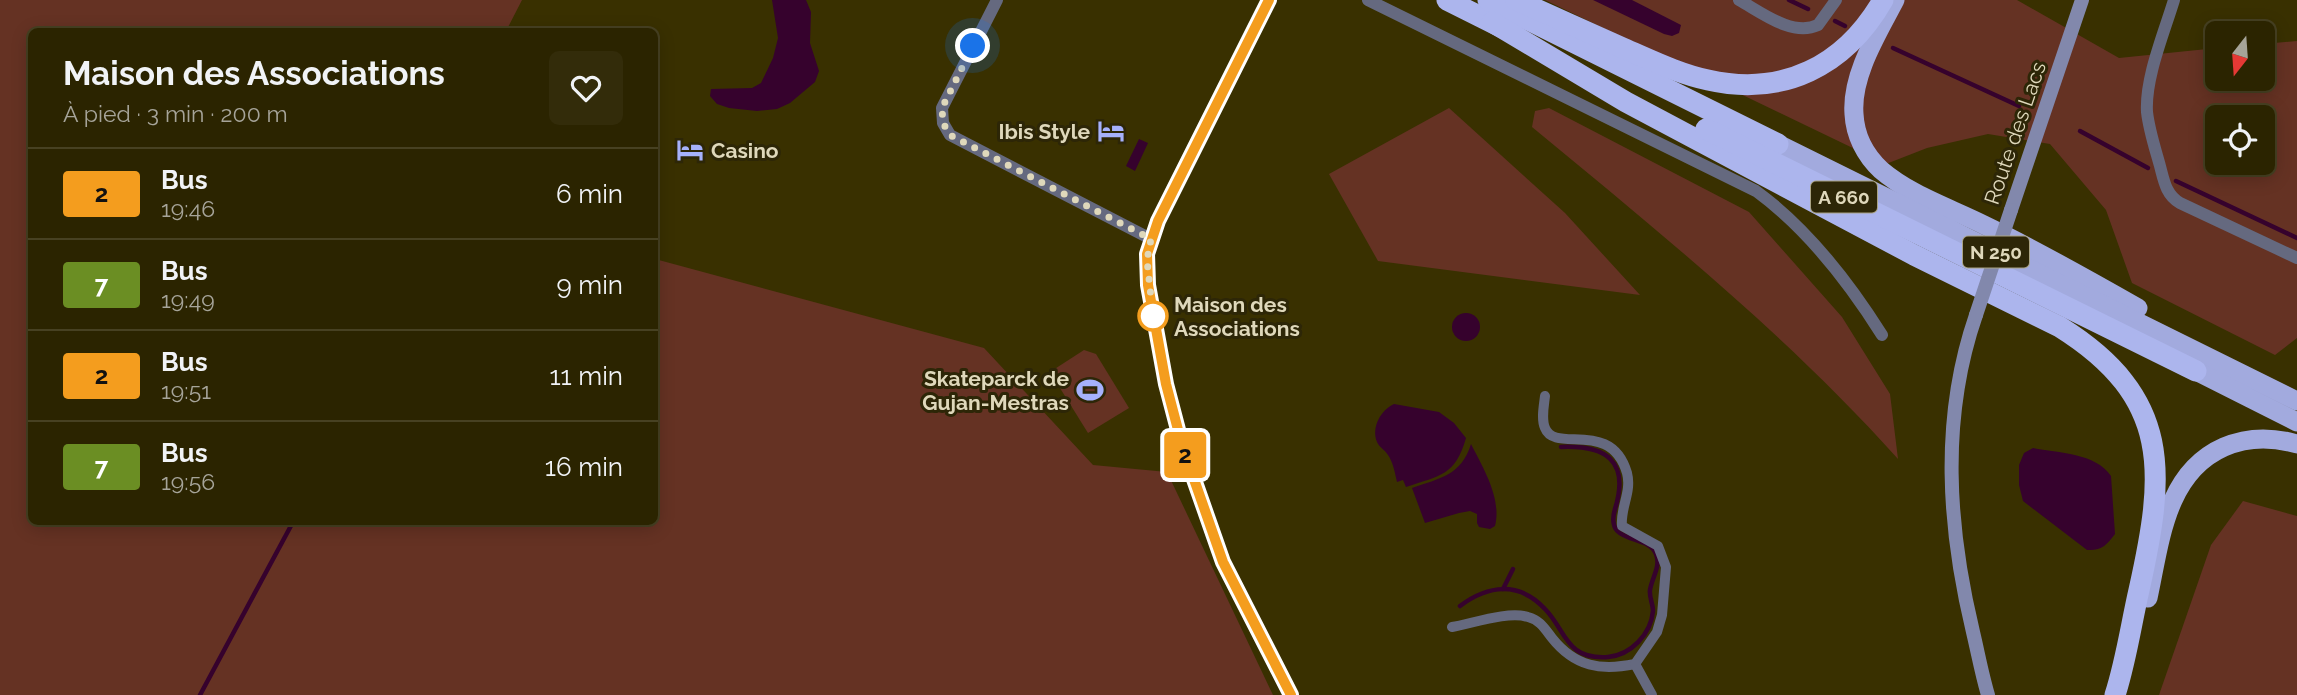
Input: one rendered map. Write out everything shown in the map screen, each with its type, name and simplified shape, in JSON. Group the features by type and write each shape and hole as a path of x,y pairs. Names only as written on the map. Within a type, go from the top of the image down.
{"highway":[{"name":"A 660","path":"1447,0 2196,372"},
{"path":"1488,0 1778,144"},
{"path":"1516,0 1680,72 1730,85 1756,86 1779,83 1798,76 1816,69 1837,55 1864,29 1883,0"},
{"path":"1895,0 1867,58 1854,99 1857,130 1870,158 1905,186 2039,252 2155,318 2214,359"},
{"path":"1492,22 1626,102 1914,255 2060,327 2108,363 2125,383 2141,411 2150,436 2156,467 2155,513 2115,695"},
{"name":"N 250","path":"1778,144 2297,401"},
{"path":"2196,372 2297,422"},
{"path":"2126,695 2166,517 2177,490 2207,456 2236,442 2268,439 2297,444"}],"main road":[{"name":"Route des Lacs","path":"1988,694 1965,598 1955,537 1951,485 1957,398 1976,315 2082,0"}],"street":[{"path":"997,0 942,108 943,123 950,135 1151,239"},
{"path":"1269,0 1151,239 1147,260 1150,302 1170,401 1182,445 1223,562 1292,695"},
{"path":"1368,0 1756,191 1782,209 1798,226 1843,278 1882,335"},
{"path":"1739,0 1785,24 1802,29 1818,25 1836,0"},
{"path":"2174,0 2147,102 2149,125 2166,189 2180,203 2297,258"},
{"path":"1452,627 1517,615 1531,617 1541,623 1570,657 1583,663 1612,668 1635,664 1657,632 1662,615 1666,568 1658,546 1622,527 1621,517 1629,490 1628,475 1621,460 1610,448 1598,441 1582,438 1558,439 1548,433 1544,426 1545,396"},
{"path":"1635,664 1652,695"}],"shaded area":[{"path":"0,0 522,0 508,28 28,28 28,525 658,525 658,260 984,348 1093,465 1167,472 1273,695 0,695"},
{"path":"772,0 806,0 811,12 810,43 819,71 815,82 790,103 777,109 757,111 717,104 710,96 711,89 752,88 761,83 773,58 778,38"},
{"path":"1545,0 2017,0 2119,58 2205,49 2205,91 2275,91 2275,43 2297,41 2297,338 2275,355 2132,283 2106,210 2050,144 1988,134 1927,148 1886,164"},
{"path":"1593,0 1632,0 1681,25 1679,33 1672,36 1664,34"},
{"path":"1449,108 1565,213 1640,295 1378,261 1329,174"},
{"path":"1549,108 1749,212 1842,317 1890,394 1898,459 1812,370 1721,286 1532,127 1535,111"},
{"path":"1139,139 1148,143 1135,171 1126,166"},
{"path":"1466,313 1476,317 1480,327 1476,337 1466,341 1456,337 1452,327 1456,317"},
{"name":"Skateparck de Gujan-Mestras","path":"1084,350 1096,354 1129,408 1088,433 1050,372"},
{"path":"1394,404 1439,412 1454,423 1466,438 1457,460 1445,472 1406,487 1403,480 1397,482 1391,461 1375,436 1378,420 1385,410"},
{"path":"1471,444 1494,494 1495,526 1490,529 1479,527 1477,514 1470,511 1425,523 1412,488 1440,478 1455,469 1462,463"},
{"path":"2033,448 2086,458 2104,468 2111,476 2115,534 2103,546 2087,550 2023,501 2019,485 2019,465 2024,453"},
{"path":"2243,501 2297,516 2297,695 2159,695 2211,545"}],"waterway":[{"path":"1789,0 1808,9"},
{"path":"1835,21 1845,26"},
{"path":"1893,48 2019,106"},
{"path":"2080,131 2148,168"},
{"path":"2176,181 2297,238"},
{"path":"1460,606 1492,590 1514,590 1525,594 1545,609 1575,649 1594,657 1608,657 1624,652 1632,648 1644,635 1653,611 1650,593 1657,568 1656,554 1645,543 1628,538 1616,529 1613,521 1619,479 1610,459 1591,449 1561,447"},
{"path":"200,695 291,525"},
{"path":"1503,589 1513,569"}],"bus line":[{"name":"2","path":"1269,0 1158,221 1147,254 1147,266 1150,302 1166,384 1192,478 1223,562 1291,695"}],"place":[{"name":"Ibis Style","path":"1111,131"},
{"name":"Casino","path":"690,150"},
{"name":"Maison des Associations","path":"1153,316"},
{"name":"Skateparck de Gujan-Mestras","path":"1090,390"}],"route":[{"path":"973,46 942,108 943,123 950,135 1151,239 1147,260 1153,316"}]}
